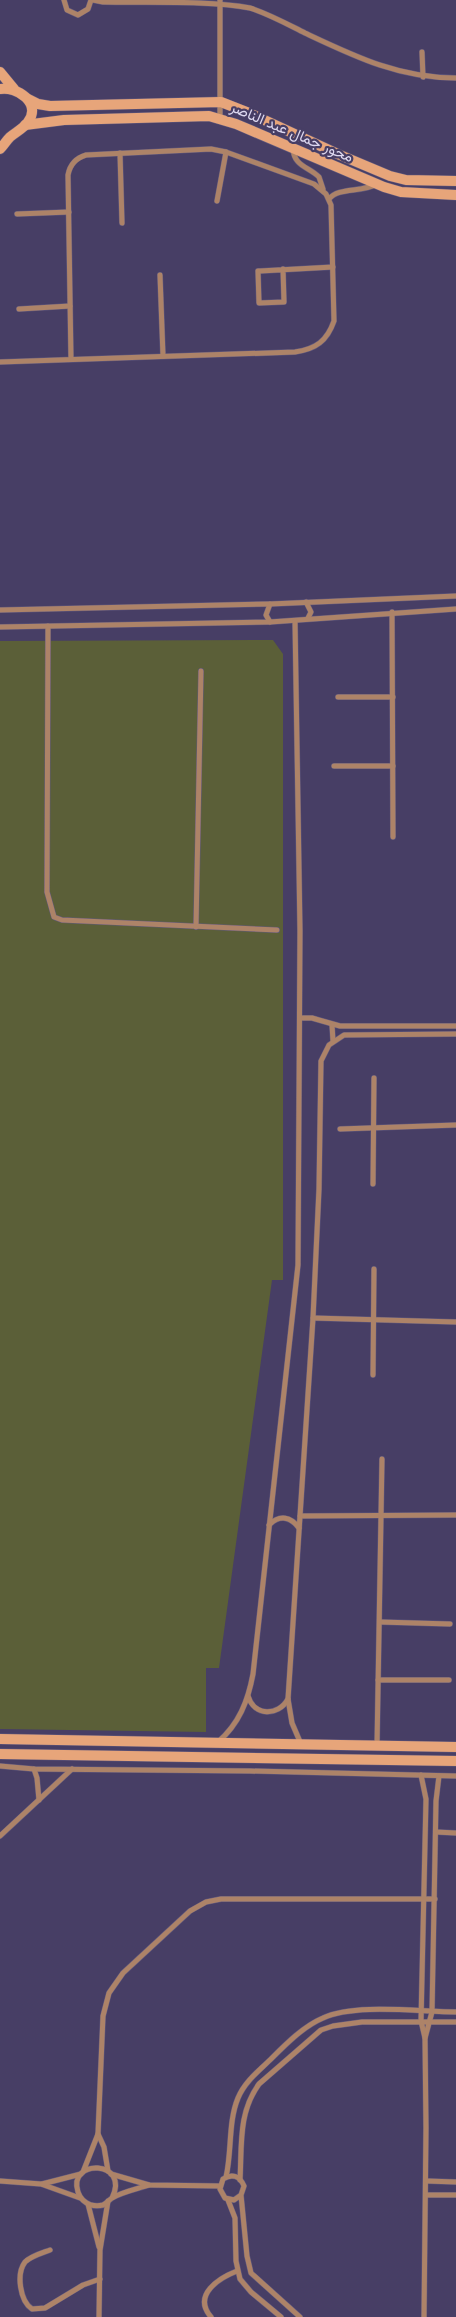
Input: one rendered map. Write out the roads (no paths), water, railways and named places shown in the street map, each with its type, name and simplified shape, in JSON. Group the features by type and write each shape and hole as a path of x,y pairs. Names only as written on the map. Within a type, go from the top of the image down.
{"street":[{"path":"64,0 67,10 78,15 88,9 92,0 103,2 220,1 259,12 358,58 423,77 456,78"},
{"path":"220,1 220,118"},
{"path":"422,52 423,77"},
{"name":"محور جمال عبد الناصر","path":"0,72 14,89 36,104 50,106 220,102 250,113 340,156 390,176 406,180 456,181"},
{"path":"0,89 14,89"},
{"path":"0,150 11,136 25,126 31,115 28,99"},
{"path":"50,106 43,113 46,119 51,121"},
{"name":"محور جمال عبد الناصر","path":"25,126 51,121 198,115 220,118 377,184 401,192 456,195"},
{"path":"71,359 68,175 72,164 86,155 203,148 226,152 314,184 323,190"},
{"path":"0,362 309,350 321,344 330,334 334,321 329,199 323,190 320,177 296,160 294,148"},
{"path":"217,202 226,152"},
{"path":"120,153 122,223"},
{"path":"329,199 339,192 361,190 377,184"},
{"path":"17,214 69,212"},
{"path":"284,270 284,302 259,303 257,272 284,270 333,267"},
{"path":"160,275 163,356"},
{"path":"19,309 70,306"},
{"path":"0,610 270,604 456,596"},
{"path":"305,602 311,607 308,618"},
{"path":"270,604 266,615 270,622"},
{"path":"0,627 270,622 456,609"},
{"path":"392,612 393,837"},
{"path":"218,1742 236,1721 248,1696 253,1674 298,1265 300,1018 295,620"},
{"path":"48,626 47,892 54,917 62,920 277,930"},
{"path":"196,927 201,671"},
{"path":"338,697 393,697"},
{"path":"334,766 393,766"},
{"path":"300,1018 312,1018 332,1025 456,1026"},
{"path":"332,1025 333,1041"},
{"path":"301,1744 292,1723 288,1699 313,1318 319,1189 321,1061 325,1050 333,1041 351,1035 456,1034"},
{"path":"373,1184 374,1078"},
{"path":"340,1129 456,1125"},
{"path":"373,1375 374,1269"},
{"path":"313,1318 456,1322"},
{"path":"377,1746 382,1459"},
{"path":"300,1516 456,1515"},
{"path":"270,1525 276,1519 285,1518 293,1521 299,1528"},
{"path":"380,1622 450,1624"},
{"path":"378,1680 449,1680"},
{"path":"248,1696 255,1708 268,1713 278,1710 288,1699"},
{"path":"0,1739 456,1747"},
{"path":"0,1754 456,1761"},
{"path":"0,1766 456,1776"},
{"path":"34,1768 38,1782 39,1800"},
{"path":"0,1836 72,1769"},
{"path":"421,1775 426,1798 421,2012 421,2022 425,2038 427,2181 424,2317"},
{"path":"425,2038 431,2022 432,2012 439,1776"},
{"path":"436,1832 456,1833"},
{"path":"81,2198 77,2184 98,2134 103,2016 109,1993 123,1974 190,1911 206,1902 221,1899 435,1900"},
{"path":"242,2196 234,2200 228,2200 222,2196 220,2186 226,2177 237,2100 249,2080 282,2049 310,2025 336,2013 384,2010 456,2012"},
{"path":"240,2180 245,2110 259,2084 321,2030 347,2022 456,2022"},
{"path":"282,2049 289,2057"},
{"path":"98,2134 104,2147 115,2186 110,2200 100,2250 99,2317"},
{"path":"41,2184 82,2173 95,2167 149,2185 220,2186"},
{"path":"226,2177 236,2176 244,2189 242,2196 247,2256 251,2273 300,2317"},
{"path":"0,2181 41,2184 81,2198 88,2204 100,2250"},
{"path":"427,2181 456,2182"},
{"path":"88,2204 101,2205 149,2185"},
{"path":"427,2195 456,2195"},
{"path":"228,2200 235,2218 237,2271 251,2292 281,2317"},
{"path":"50,2250 29,2259 21,2271 23,2299 32,2309 45,2308 83,2284 100,2279"},
{"path":"211,2317 206,2310 205,2302 209,2288 224,2276 237,2271"}]}
